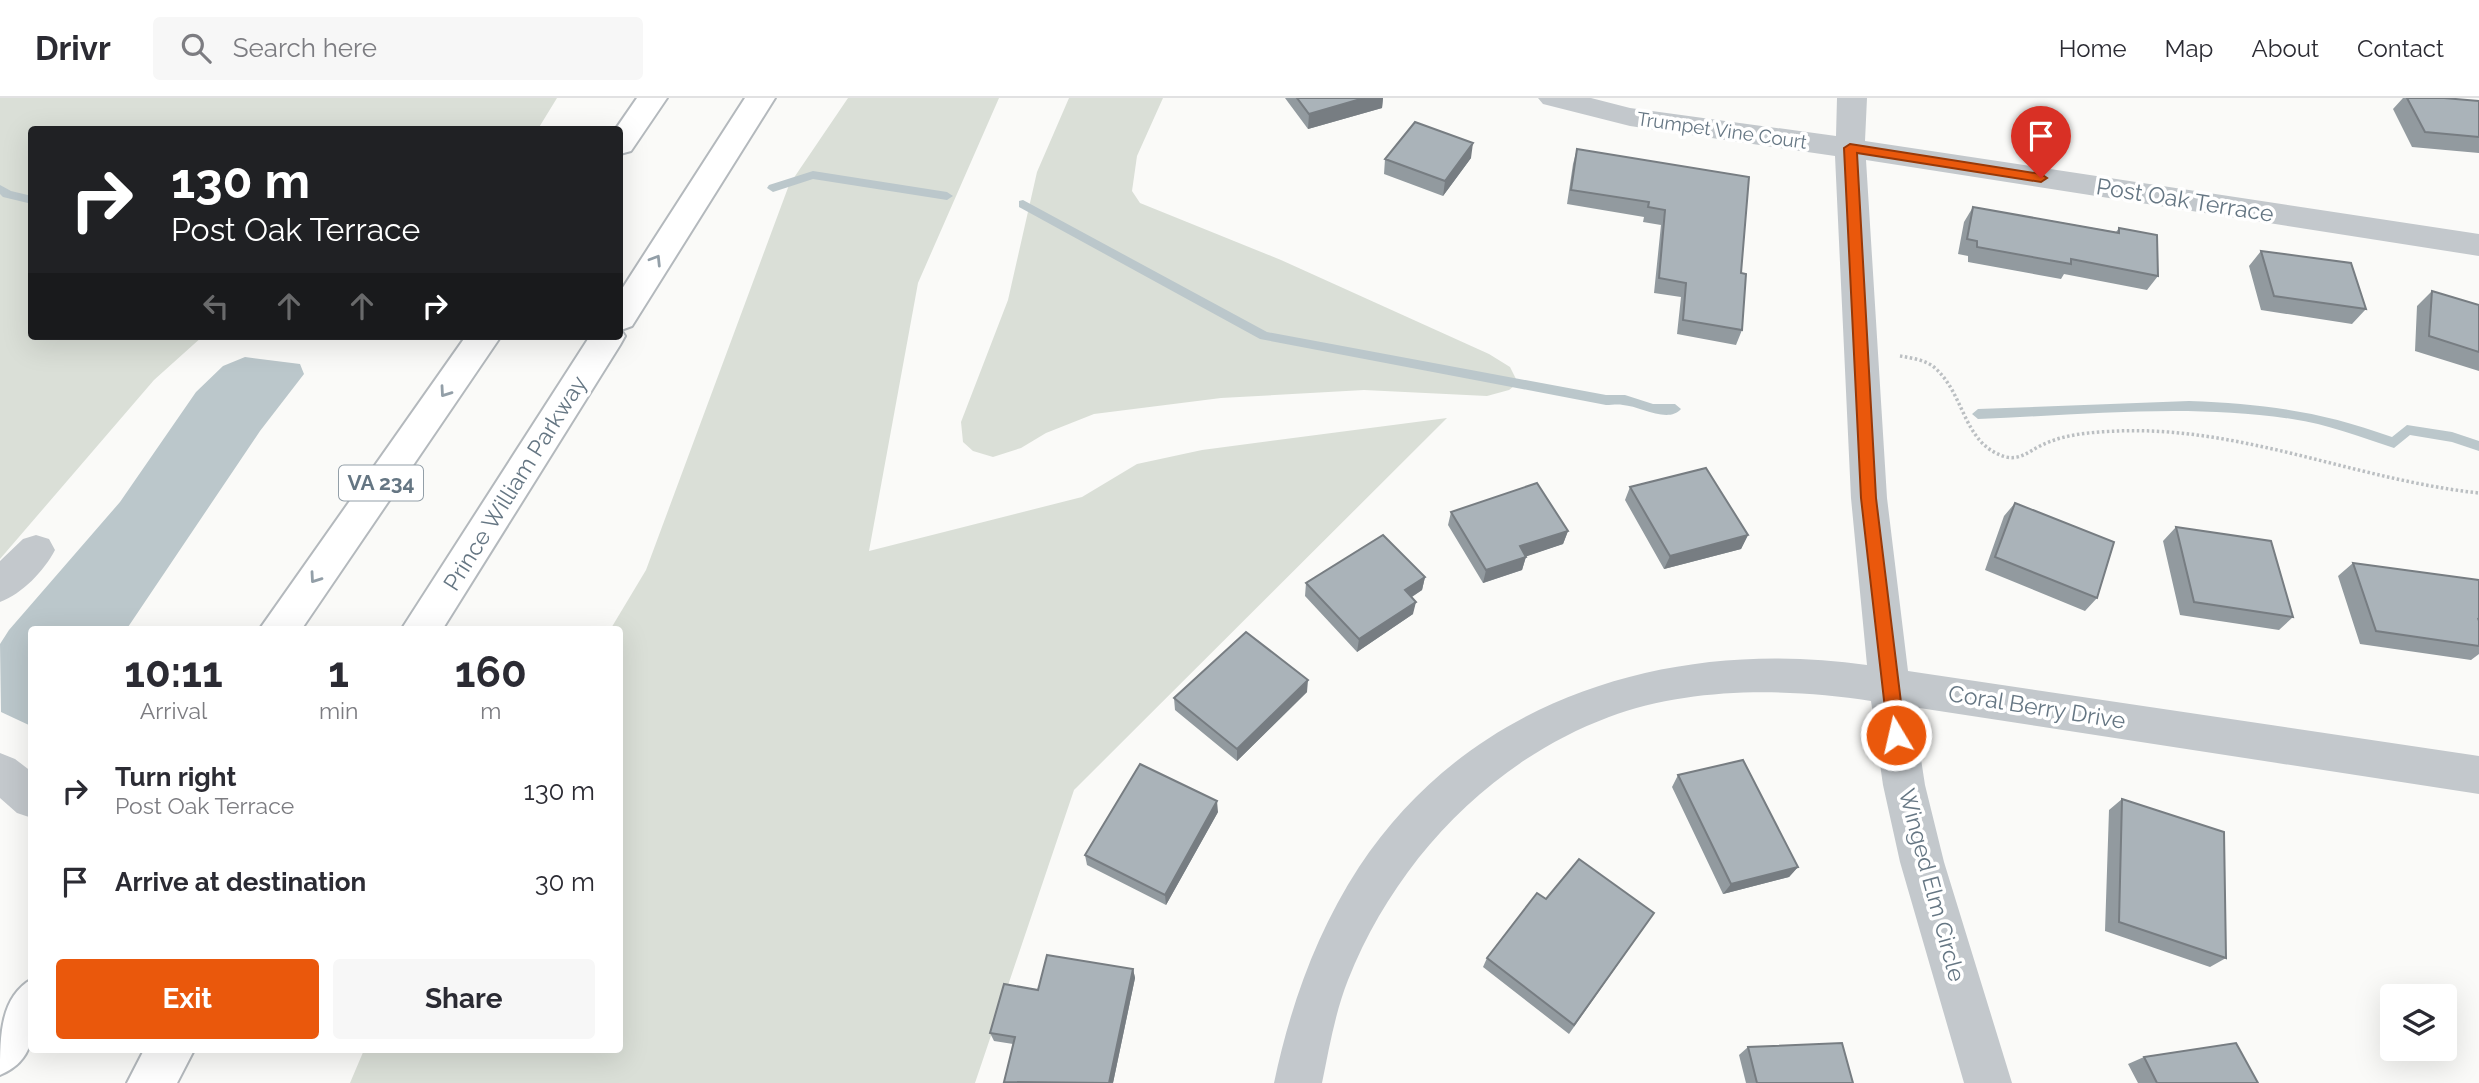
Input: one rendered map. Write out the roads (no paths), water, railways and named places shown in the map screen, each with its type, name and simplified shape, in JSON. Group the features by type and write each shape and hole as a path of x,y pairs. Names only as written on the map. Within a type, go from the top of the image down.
{"highway":[{"path":"623,140 652,98"},
{"path":"623,312 760,98"},
{"name":"VA 234","path":"282,626 481,340"},
{"name":"Prince William Parkway","path":"424,626 605,340"},
{"path":"0,1051 28,1008"},
{"path":"151,1083 168,1053"}],"street":[{"name":"Trumpet Vine Court","path":"1553,98 1630,117 1850,148"},
{"name":"Winged Elm Circle","path":"1852,98 1850,148 1862,387 1869,498 1888,685 1904,785 1922,862 1988,1083"},
{"name":"Post Oak Terrace","path":"1850,148 2479,245"},
{"path":"0,586 36,550"},
{"name":"Coral Berry Drive","path":"1298,1083 1308,1033 1330,967 1375,881 1412,833 1456,789 1523,739 1581,709 1645,689 1733,676 1815,675 2479,775"},
{"path":"0,772 28,796"}],"waterway":[{"path":"773,188 813,175 947,196"},
{"path":"0,189 7,194 28,199"},
{"path":"1023,204 1264,336 1606,400 1625,400 1653,409 1675,409"},
{"path":"1978,414 2136,407 2241,408 2293,414 2344,425 2394,443 2407,430 2452,437 2479,446"}]}
